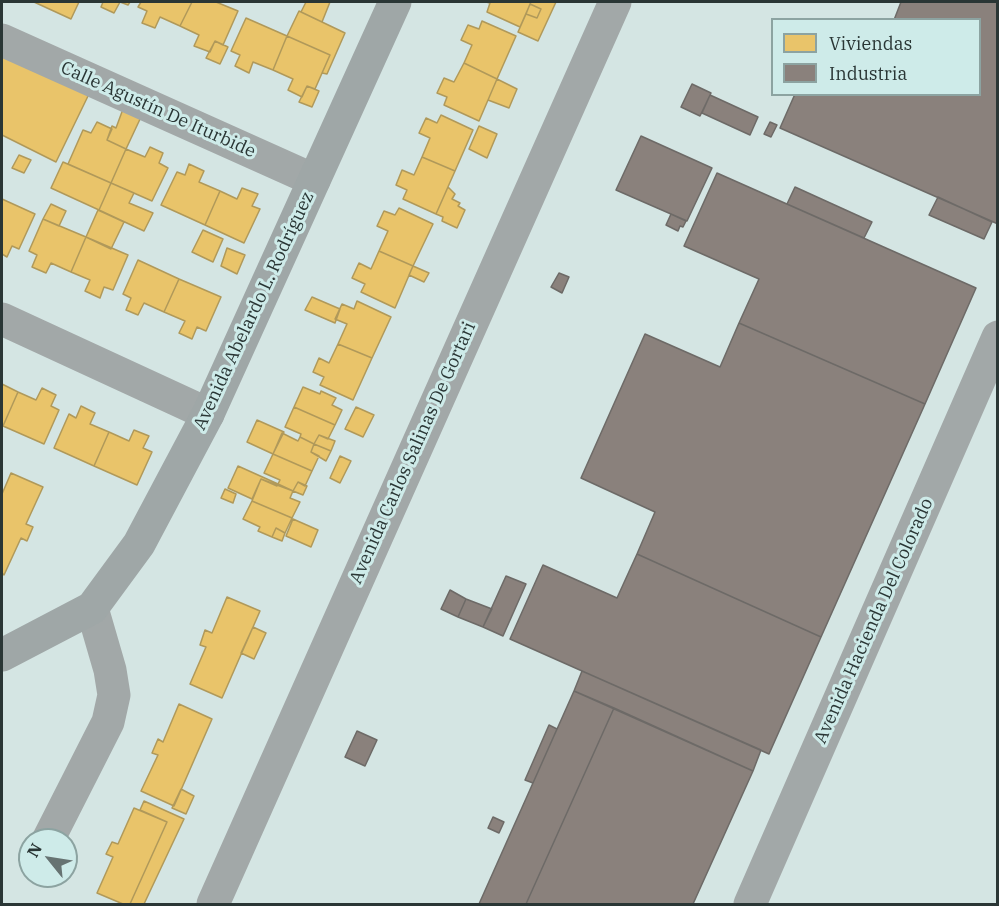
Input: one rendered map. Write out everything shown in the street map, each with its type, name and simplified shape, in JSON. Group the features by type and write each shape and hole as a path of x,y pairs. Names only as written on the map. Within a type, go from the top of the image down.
{"street":[{"name":"Avenida Abelardo L. Rodríguez","path":"2,654 92,608 139,544 208,414 395,2"},
{"name":"Avenida Carlos Salinas De Gortari","path":"213,904 615,2"},
{"name":"Calle Agustín De Iturbide","path":"2,40 314,180"},
{"path":"2,319 208,414"},
{"name":"Avenida Hacienda Del Colorado","path":"750,904 998,337"},
{"path":"54,828 108,722 114,695 110,670 92,608"}],"building: Viviendas":[{"path":"34,2 79,2 71,19"},
{"path":"103,2 120,2 114,13 101,7"},
{"path":"141,2 192,2 180,26 160,17 155,28 142,23 147,11 138,7"},
{"path":"192,2 216,2 238,11 223,45 215,41 210,52 194,46 199,35 180,26"},
{"path":"306,2 330,2 322,22 301,12"},
{"path":"486,2 531,2 520,27 487,12 490,3"},
{"path":"531,2 556,2 538,41 518,32 526,14 537,18 541,9 530,4"},
{"path":"530,4 541,9 537,18 526,14"},
{"path":"299,11 345,33 327,74 322,73 330,55 287,36"},
{"path":"246,18 287,36 273,70 253,62 249,73 235,66 240,55 231,51"},
{"path":"482,21 516,36 497,79 464,63 472,45 461,40 468,25 479,29"},
{"path":"287,36 330,55 315,89 307,86 302,97 288,90 293,79 273,70"},
{"path":"215,41 228,47 220,64 206,58"},
{"path":"2,48 89,94 56,162 2,135"},
{"path":"464,63 497,79 479,121 444,105 447,97 437,93 444,78 454,82"},
{"path":"497,79 517,89 509,108 488,100"},
{"path":"307,86 319,91 312,107 299,102"},
{"path":"123,109 141,117 126,149 107,140 112,126 116,128"},
{"path":"441,115 473,130 455,171 422,157 430,138 419,133 426,118 437,123"},
{"path":"97,122 112,129 107,140 126,149 111,183 68,164 83,130 91,133"},
{"path":"479,126 497,134 487,158 469,149"},
{"path":"150,147 163,153 159,163 168,168 152,201 111,183 126,149 145,157"},
{"path":"19,155 31,160 24,173 12,168"},
{"path":"422,157 455,171 436,214 403,199 407,190 396,185 402,170 414,175"},
{"path":"63,162 111,183 99,210 51,188"},
{"path":"189,164 204,171 199,182 220,191 205,225 161,205 177,172 185,175"},
{"path":"111,183 134,193 129,203 153,213 144,231 99,210"},
{"path":"448,187 455,194 452,199 460,203 458,206 465,210 457,228 442,221 443,217 436,214"},
{"path":"242,188 258,194 252,206 260,209 244,243 205,225 220,191 237,199"},
{"path":"2,199 35,214 19,249 12,246 7,257 2,254"},
{"path":"51,204 66,211 59,226 43,219"},
{"path":"399,208 433,224 413,266 379,251 388,231 377,226 384,211 395,215"},
{"path":"98,210 124,222 111,249 86,237"},
{"path":"43,219 86,237 71,272 51,263 46,273 32,267 37,255 29,251"},
{"path":"203,230 223,239 213,262 192,252"},
{"path":"86,237 128,255 113,290 104,287 100,298 85,291 90,280 71,272"},
{"path":"227,248 245,255 237,274 221,266"},
{"path":"379,251 413,266 395,308 361,292 365,284 352,278 359,263 371,269"},
{"path":"138,260 179,279 164,312 144,303 138,315 126,310 131,298 123,294"},
{"path":"413,266 429,273 424,282 409,275"},
{"path":"179,279 221,297 206,331 197,327 192,339 179,333 185,321 164,312"},
{"path":"312,297 340,309 335,323 305,310"},
{"path":"357,301 391,317 372,358 338,344 347,324 335,319 342,304 354,309"},
{"path":"338,344 372,358 353,400 320,385 324,377 313,372 319,358 329,363"},
{"path":"2,384 18,392 3,426 2,425"},
{"path":"303,387 320,394 321,391 336,398 332,405 342,410 335,425 294,407"},
{"path":"42,388 56,395 51,406 59,410 44,444 3,426 18,392 36,400"},
{"path":"81,406 95,413 90,424 109,432 94,466 54,448 69,414 76,418"},
{"path":"294,407 335,425 328,439 319,435 314,444 300,437 301,434 285,427"},
{"path":"356,407 374,415 363,437 345,429"},
{"path":"257,420 284,432 273,454 247,442"},
{"path":"134,430 149,436 143,448 152,452 137,485 94,466 109,432 129,441"},
{"path":"282,433 298,441 300,437 314,444 311,452 319,456 312,471 273,454"},
{"path":"319,435 335,441 331,451 314,444"},
{"path":"314,444 331,451 326,461 311,452"},
{"path":"273,454 312,471 305,486 298,482 293,491 278,484 280,480 264,473"},
{"path":"340,456 351,461 340,483 330,478"},
{"path":"238,466 278,484 277,486 261,479 252,499 228,488"},
{"path":"11,473 43,487 26,524 33,527 27,541 21,538 4,575 2,573 2,494"},
{"path":"261,479 293,491 290,498 300,502 292,518 252,501"},
{"path":"298,482 307,486 303,495 293,491"},
{"path":"225,489 236,494 233,503 221,498"},
{"path":"252,501 292,518 285,533 276,528 272,537 258,531 260,527 243,519"},
{"path":"293,519 318,530 311,547 286,536"},
{"path":"276,528 285,533 282,541 272,537"},
{"path":"227,597 260,611 222,698 190,684 206,647 200,645 205,630 212,633"},
{"path":"253,627 266,633 254,659 241,653"},
{"path":"179,704 212,719 174,806 141,791 158,755 152,753 158,739 163,742"},
{"path":"181,789 194,796 186,814 172,808"},
{"path":"144,801 184,819 144,904 130,904 167,822 140,810"},
{"path":"134,808 167,822 130,904 123,904 97,893 113,857 106,854 112,842 118,844"}],"building: Industria":[{"path":"901,2 998,2 998,224 780,128 794,96 981,96 981,18 895,18"},
{"path":"692,84 711,93 700,116 681,107"},
{"path":"710,95 758,117 750,135 702,113"},
{"path":"770,122 777,125 771,137 764,134"},
{"path":"641,136 712,168 687,221 616,190"},
{"path":"717,173 976,288 925,404 739,323 759,279 684,246"},
{"path":"795,187 872,222 864,238 787,204"},
{"path":"938,197 992,222 984,239 929,215"},
{"path":"671,214 686,221 678,231 666,225"},
{"path":"559,273 569,277 562,293 551,287"},
{"path":"739,323 925,404 821,637 637,554 655,512 581,478 645,334 720,367"},
{"path":"637,554 821,637 769,754 510,639 543,565 617,598"},
{"path":"506,576 526,584 503,636 483,627"},
{"path":"450,590 466,599 458,617 441,609"},
{"path":"466,599 492,609 483,627 458,617"},
{"path":"582,671 761,750 753,771 574,691"},
{"path":"574,691 614,708 526,904 479,904"},
{"path":"614,708 753,771 693,904 526,904"},
{"path":"549,725 557,729 533,783 525,780"},
{"path":"357,731 377,740 365,766 345,757"},
{"path":"493,817 504,822 499,833 488,828"}]}
